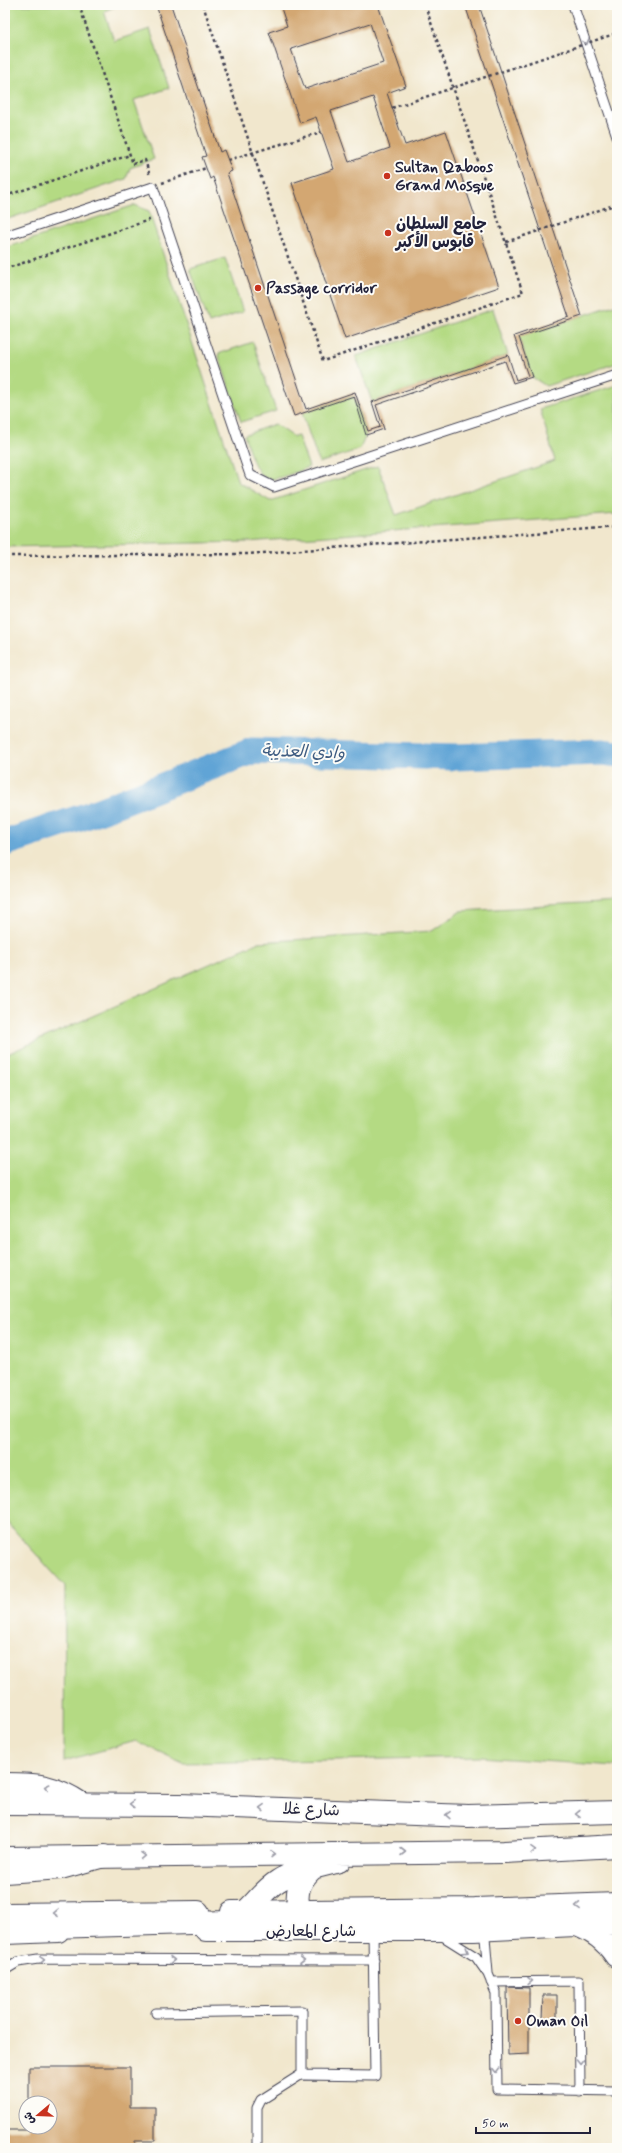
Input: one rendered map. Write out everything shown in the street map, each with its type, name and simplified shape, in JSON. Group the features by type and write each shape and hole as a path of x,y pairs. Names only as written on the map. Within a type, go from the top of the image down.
{"main road":[{"path":"5,1784 45,1786 64,1792 82,1804"},
{"name":"شارع غلا","path":"5,1804 180,1805 468,1816 617,1812"},
{"path":"5,1858 372,1852 504,1852 617,1846"},
{"path":"38,1931 51,1927 226,1922 238,1919 277,1881 292,1874 372,1852"},
{"path":"5,1872 61,1868 104,1856"},
{"path":"313,1868 306,1874 297,1889 296,1899 299,1910 323,1918 352,1920 364,1924 373,1931 388,1922 426,1916 442,1909"},
{"name":"شارع المعارض","path":"5,1914 442,1909 617,1904"},
{"name":"شارع المعارض","path":"5,1933 38,1931 373,1931 433,1930 494,1922 575,1925 617,1923"},
{"path":"575,1925 594,1933 610,1947 616,1956"}],"lane":[{"path":"573,5 617,136"},
{"path":"5,236 154,187 250,475 274,487 617,375"},
{"path":"489,1978 485,1938 494,1922 533,1914 549,1907"},
{"path":"433,1930 476,1957 496,1993 497,2089 617,2091"},
{"path":"257,2148 257,2108 261,2100 302,2074 375,2076 373,1931"},
{"path":"5,1970 18,1962 38,1959 374,1960"},
{"path":"489,1978 579,1981 580,2091"},
{"path":"156,2013 302,2011 302,2074"}],"path":[{"path":"79,5 133,164 145,160 154,187 206,168"},
{"path":"203,5 323,361 523,293 425,5"},
{"path":"392,108 617,33"},
{"path":"228,160 321,132"},
{"path":"5,196 130,155"},
{"path":"506,242 617,204"},
{"path":"5,269 163,216"},
{"path":"5,556 248,554 617,527"}],"green space":[{"path":"5,5 119,5 104,11 114,41 150,29 169,88 134,100 154,159 130,168 126,179 5,220"},
{"path":"135,205 149,211 238,482 270,501 378,466 396,515 555,461 540,409 617,385 617,514 247,542 5,547 5,248"},
{"path":"225,258 243,312 209,323 190,269"},
{"path":"617,304 617,363 546,386 532,377 519,337"},
{"path":"493,309 508,355 372,402 356,356"},
{"path":"253,342 276,411 241,422 218,354"},
{"path":"354,396 366,435 360,449 319,463 302,413"},
{"path":"275,424 294,437 298,436 309,467 273,479 267,478 257,470 244,435"},
{"path":"617,902 617,1766 480,1757 183,1763 136,1741 64,1761 65,1586 5,1520 5,1055 259,942 432,931 461,911"}],"building":[{"path":"156,5 171,5 220,152 224,150 232,171 227,173 306,409 355,392 368,431 380,427 372,402 508,355 516,380 528,376 514,336 569,317 465,5 479,5 582,316 519,337 532,377 513,383 505,361 376,405 384,429 366,435 354,396 294,416 213,177 210,179 202,157 206,156"},
{"name":"Sultan Qaboos Grand Mosque","path":"280,5 378,5 406,86 387,93 405,145 446,131 499,287 345,339 292,183 334,169 316,117 300,123 269,32 287,26","holes":["370,23 383,63 305,89 291,49","373,97 390,148 349,162 331,111"]},
{"name":"Oman Oil","path":"507,1987 529,1988 529,2054 508,2055"},
{"path":"543,1995 557,1995 557,2020 542,2020"},
{"path":"29,2067 130,2067 130,2107 155,2107 155,2141 135,2141 135,2148 5,2148 5,2130 18,2130 18,2135 58,2135 58,2095 29,2095"}],"waterway":[{"name":"وادي العذيبة","path":"5,843 86,816 252,751 456,757 603,752 617,754"}],"place":[{"name":"Sultan Qaboos Grand Mosque","path":"387,176"},
{"name":"جامع السلطان قابوس الأكبر","path":"388,233"},
{"name":"Passage corridor","path":"258,288"},
{"name":"Oman Oil","path":"518,2021"}]}
